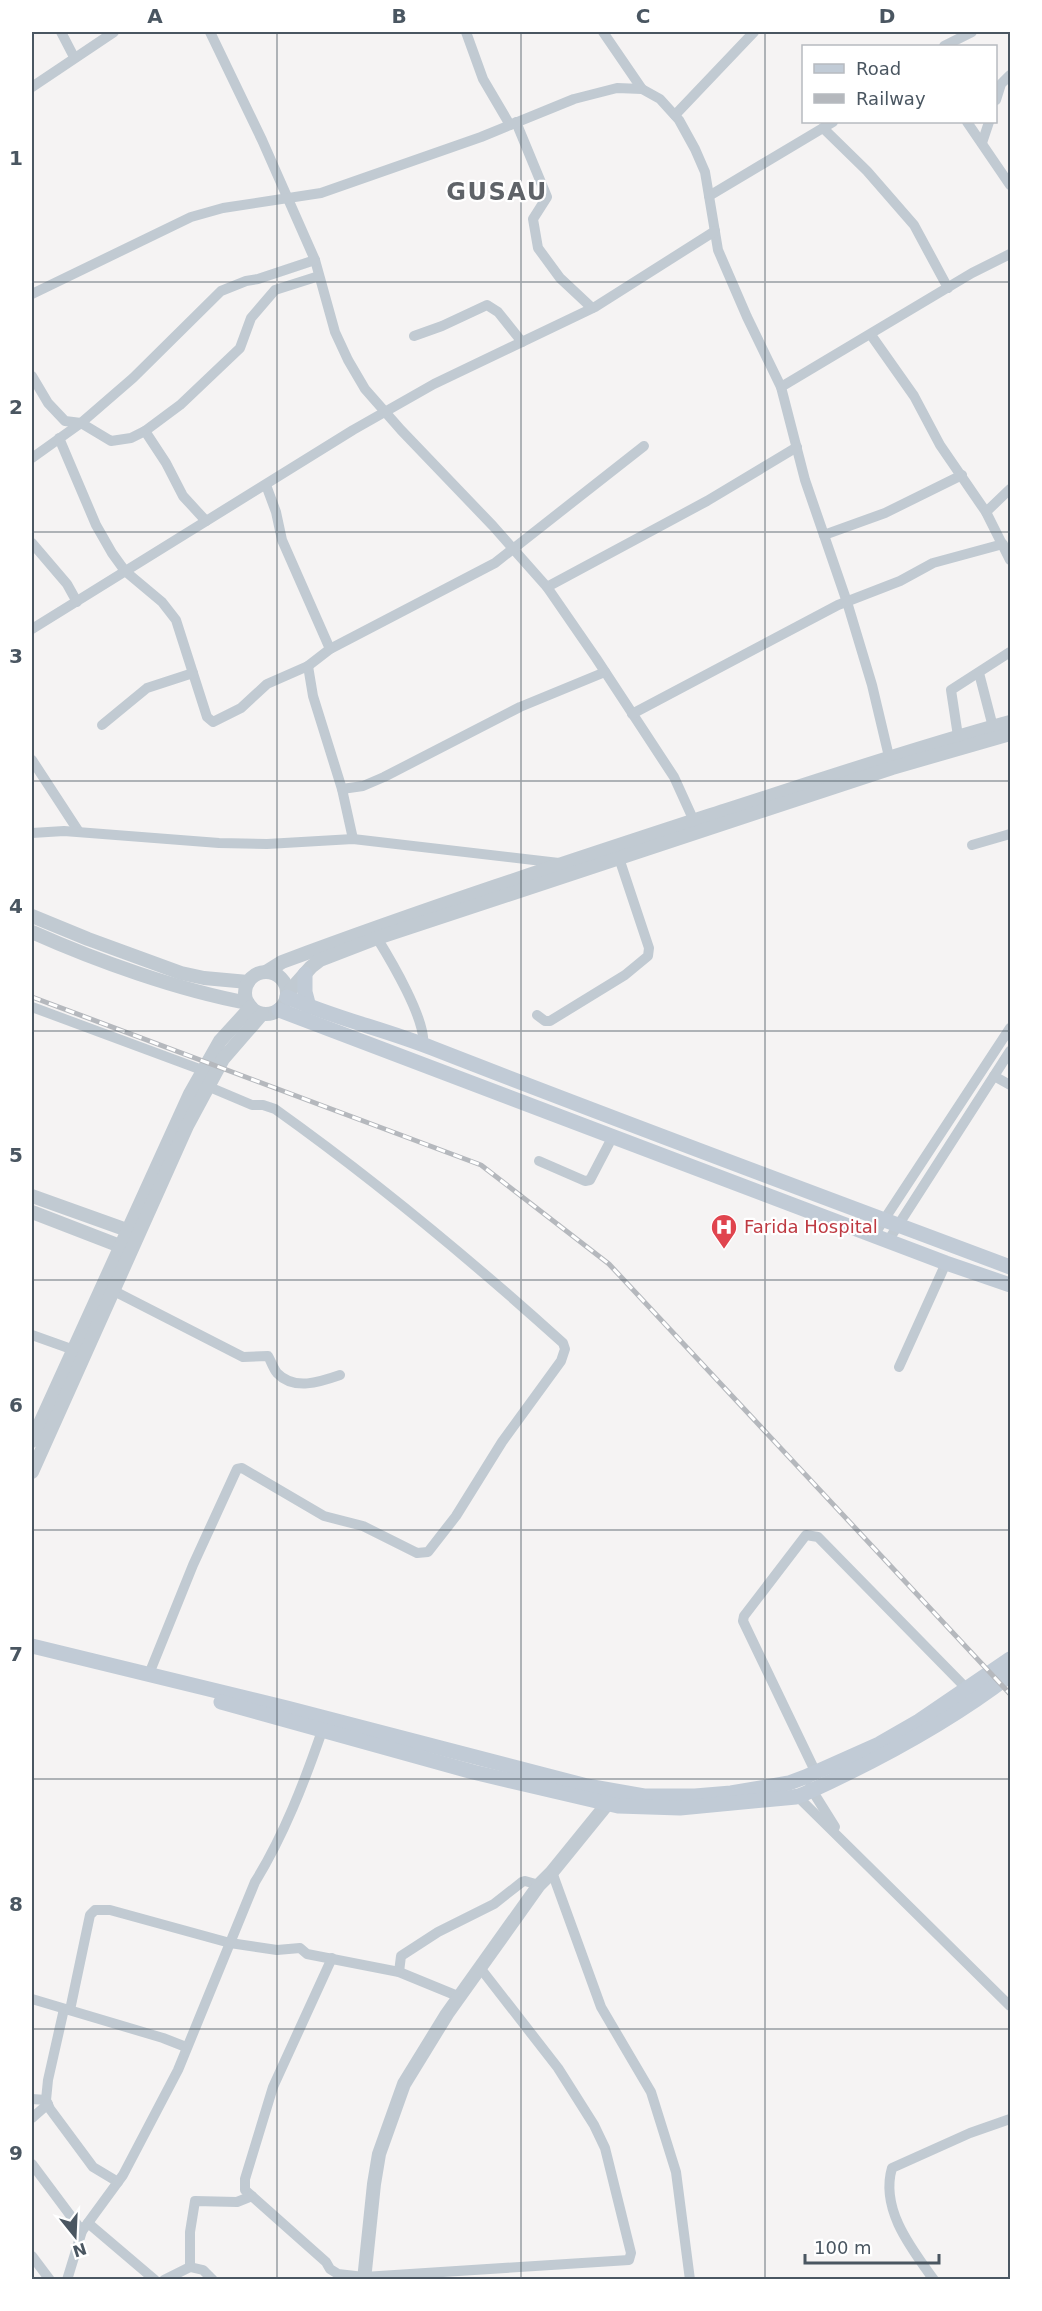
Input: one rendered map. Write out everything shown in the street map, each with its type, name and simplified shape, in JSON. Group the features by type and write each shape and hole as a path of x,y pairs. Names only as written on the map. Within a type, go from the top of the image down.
{"main road":[{"path":"305,974 305,992 309,1007"},
{"path":"284,1000 423,1045 1011,1267"},
{"path":"284,1000 613,1136 946,1263 1011,1285"},
{"path":"32,1646 149,1674 476,1765 504,1780 608,1803 644,1808 680,1808 793,1790 879,1744 968,1690 1011,1659"},
{"path":"32,1656 207,1698 322,1731 476,1765 505,1764 587,1786 644,1796 694,1796 793,1790"},
{"path":"811,1780 898,1747 960,1710 1011,1675"}],"street":[{"path":"62,32 74,57"},
{"path":"32,87 114,32"},
{"path":"210,32 315,260 335,332 365,389 547,587 674,777 694,821"},
{"path":"466,32 483,79 513,124 547,197 533,219 538,248 560,278 592,308"},
{"path":"603,32 642,89 660,99 675,115 698,157 709,185 718,250 782,387 797,447 872,686 891,762"},
{"path":"675,115 754,32"},
{"path":"946,45 972,32"},
{"path":"997,97 1001,84 1011,75"},
{"path":"32,294 191,217 223,207 321,193 594,93 616,88 642,89"},
{"path":"968,123 1011,185"},
{"path":"982,143 989,123"},
{"path":"709,196 828,125 914,225 948,288"},
{"path":"32,629 385,412 434,384 592,308 715,231"},
{"path":"782,387 972,273 1011,254"},
{"path":"32,458 81,423 133,378 220,291 315,260"},
{"path":"32,376 48,403 65,421 81,423 111,441 131,438 145,431 180,405 240,348 250,318 269,295 275,290 319,276"},
{"path":"414,336 487,305 498,312 522,342"},
{"path":"871,335 914,396 940,445 986,512 1011,560"},
{"path":"145,431 166,463 183,496 206,521"},
{"path":"60,438 96,525 125,571 162,602 176,620 207,717 213,722 241,708 267,684 308,666 330,650 495,563 644,446"},
{"path":"547,587 707,501 797,447"},
{"path":"824,536 885,513 962,475"},
{"path":"267,485 282,540 330,650"},
{"path":"986,512 1011,489"},
{"path":"32,543 67,584 77,602"},
{"path":"632,714 749,654 816,616 900,581 933,563 1003,544"},
{"path":"958,736 951,690 1011,652"},
{"path":"308,666 315,706 342,789 353,839"},
{"path":"342,789 363,786 384,777 454,743 520,707 605,672"},
{"path":"102,725 147,688 193,673"},
{"path":"979,673 993,727"},
{"path":"32,932 184,988 271,1013 320,960 376,938 619,858 958,736 993,727 1010,732"},
{"path":"254,1008 246,989 253,977 282,962 391,921 694,821 891,762 1010,732"},
{"path":"32,762 79,832"},
{"path":"32,833 79,832 219,843 267,844 353,839 562,864"},
{"path":"972,845 1011,834"},
{"path":"537,1015 545,1021 550,1021 625,975 648,956 649,948 619,858"},
{"path":"32,916 181,973 204,978 248,982"},
{"path":"376,938 418,1016 424,1038 423,1045"},
{"path":"266,972 281,979 284,1000"},
{"path":"32,1007 202,1070"},
{"path":"32,1441 202,1070 220,1041 254,1008"},
{"path":"32,1472 187,1126 207,1086 254,1008"},
{"path":"888,1241 890,1222 1011,1028"},
{"path":"874,1235 890,1222 1011,1051"},
{"path":"994,1076 1011,1085"},
{"path":"149,1674 193,1565 237,1468 242,1468 324,1516 363,1526 417,1553 428,1552 456,1516 502,1442 561,1361 565,1349 563,1343 483,1271 339,1155 275,1109 263,1105 252,1105 207,1086"},
{"path":"539,1161 585,1181 590,1180 613,1136"},
{"path":"32,1196 128,1230"},
{"path":"32,1212 120,1246"},
{"path":"899,1367 946,1263"},
{"path":"114,1291 243,1357 268,1356 277,1373 299,1384 316,1384 340,1375"},
{"path":"32,1335 74,1350"},
{"path":"843,1840 811,1780 743,1621 744,1616 806,1535 818,1537 968,1690"},
{"path":"67,2280 85,2227 118,2182 178,2070 255,1882 293,1810 322,1731"},
{"path":"793,1790 1011,2006"},
{"path":"364,2278 379,2154 404,2084 424,2049 539,1885 608,1803"},
{"path":"552,1872 601,2007 651,2092 676,2172 690,2280"},
{"path":"399,1972 401,1956 438,1932 494,1904 524,1881 539,1885"},
{"path":"118,2182 93,2167 47,2102 48,2080 90,1915 94,1910 110,1910 230,1942 277,1950 300,1948 307,1954 399,1972 460,1997"},
{"path":"332,1958 273,2087 244,2179 245,2190 338,2274 364,2278 629,2260 631,2253 605,2148 594,2125 558,2068 481,1969"},
{"path":"32,1999 186,2047"},
{"path":"32,2099 47,2102"},
{"path":"32,2118 47,2102"},
{"path":"934,2280 913,2252 890,2208 892,2168 970,2133 1011,2120"},
{"path":"32,2164 85,2227 155,2280"},
{"path":"190,2267 190,2232 195,2201 237,2202 252,2196"},
{"path":"32,2256 50,2280"},
{"path":"164,2280 190,2267 203,2270 213,2280"}],"railway":[{"path":"32,997 481,1165 609,1264 1010,1694"}],"place":[{"name":"Farida Hospital","path":"724,1250"}],"district":[{"name":"GUSAU","path":"497,192"}]}
